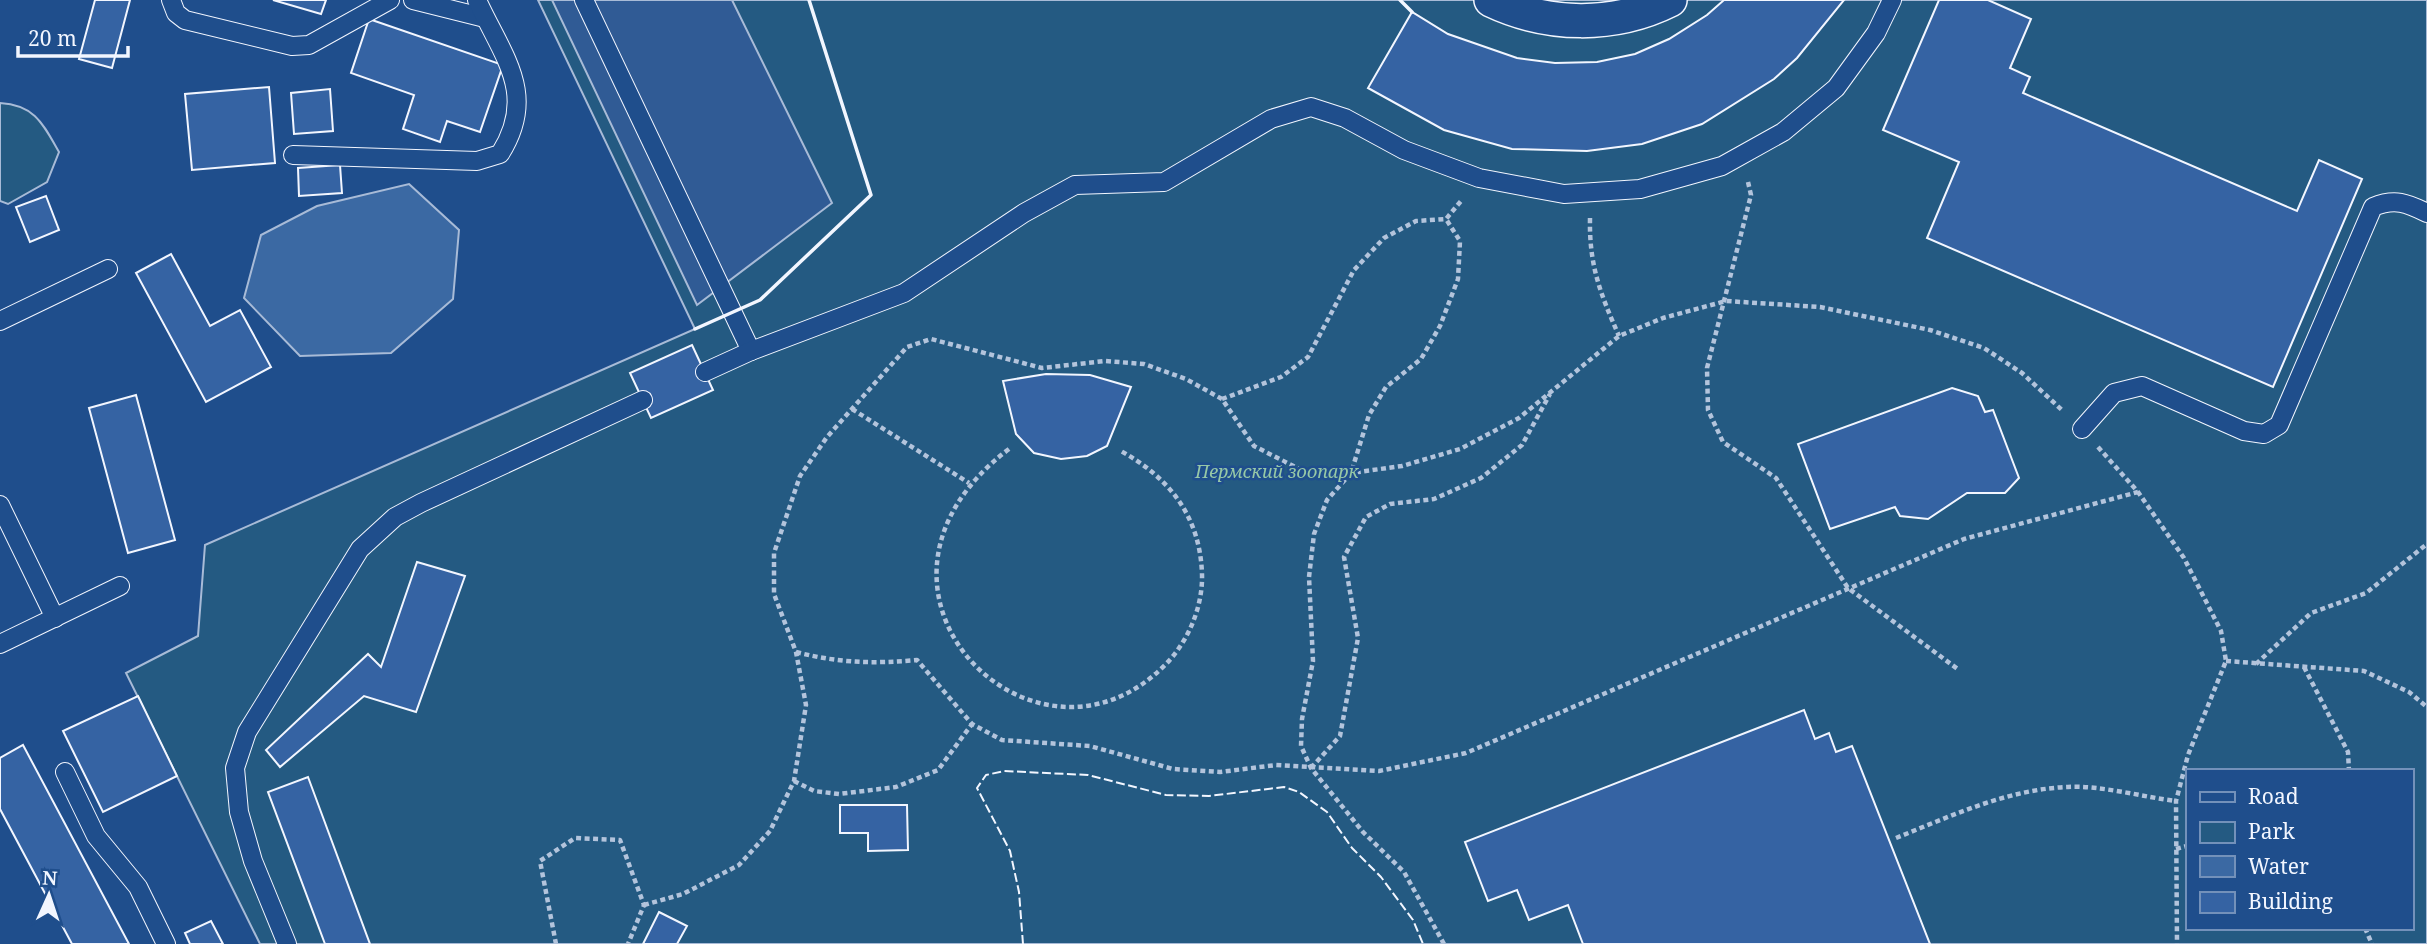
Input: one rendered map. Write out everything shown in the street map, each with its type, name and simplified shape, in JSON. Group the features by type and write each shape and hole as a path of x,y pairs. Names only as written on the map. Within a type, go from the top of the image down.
{"street":[{"path":"1491,0 1564,21 1592,22 1646,12 1670,0"}],"lane":[{"path":"171,0 176,13 185,20 292,46 309,45 390,0"},
{"path":"412,0 485,18"},
{"path":"293,155 477,161 500,154 517,116 519,94 477,0"},
{"path":"584,0 751,351"},
{"path":"705,372 751,351 904,293 1024,213 1075,185 1164,182 1271,119 1311,107 1345,118 1404,150 1479,178 1564,194 1640,189 1722,166 1783,132 1836,88 1876,33 1892,0"},
{"path":"2082,429 2114,393 2142,386 2244,431 2264,434 2279,425 2374,207 2387,201 2405,202 2427,213"},
{"path":"0,321 108,269"},
{"path":"287,944 253,861 239,812 235,768 247,732 360,549 396,517 412,508 643,400"},
{"path":"0,505 55,618"},
{"path":"0,644 120,586"},
{"path":"65,772 96,836 138,887 166,944"}],"path":[{"path":"1743,154 1751,195 1707,368 1708,410 1723,442 1776,478 1849,588 1959,670"},
{"path":"1222,399 1281,377 1308,357 1354,270 1384,239 1416,221 1446,219 1479,178"},
{"path":"1590,192 1589,251 1601,295 1619,336"},
{"path":"1444,944 1404,872 1363,832 1311,768 1301,746 1302,719 1313,661 1309,577 1314,534 1327,500 1351,473 1369,415 1386,387 1421,359 1440,326 1458,279 1460,241 1446,219"},
{"path":"644,905 683,894 739,864 770,831 794,781 806,705 796,652 774,594 774,553 800,476 827,437 907,346 932,339 1042,368 1105,361 1144,364 1186,379 1222,399 1254,446 1307,473 1351,473 1402,466 1460,449 1520,418 1619,336 1663,318 1726,301 1820,306 1930,330 1984,348 2022,373 2082,429 2138,492 2184,558 2221,631 2226,662 2188,755 2176,801 2177,944"},
{"path":"1311,768 1340,736 1358,638 1344,557 1366,517 1390,504 1434,499 1482,478 1522,445 1553,390"},
{"path":"852,409 969,483"},
{"path":"1009,449 969,483 952,511 941,537 936,564 941,606 957,644 974,666 995,684 1020,697 1046,704 1074,706 1102,702 1128,692 1152,678 1171,658 1187,635 1197,610 1202,582 1201,554 1194,527 1182,503 1165,481 1143,463 1119,450"},
{"path":"796,652 829,661 873,664 917,660 972,724 1002,740 1090,746 1173,769 1220,772 1276,765 1379,771 1466,753 1964,539 2138,492"},
{"path":"2256,664 2311,613 2366,593 2427,544"},
{"path":"2226,662 2364,671 2409,692 2427,707"},
{"path":"2304,667 2348,752 2349,769"},
{"path":"794,781 814,791 839,794 896,787 938,770 972,724"},
{"path":"1896,838 1959,813 2025,792 2047,789 2070,786 2176,801"},
{"path":"556,944 540,862 575,838 620,840 644,905 628,944"},
{"path":"2176,849 2186,846"}],"green space":[{"name":"Пермский зоопарк","path":"538,0 2427,0 2427,944 260,944 126,673 198,636 205,545 695,329"},
{"path":"0,103 30,112 43,125 59,152 47,182 8,204 0,201"}],"shaded area":[{"path":"552,0 732,0 832,203 697,305"}],"water":[{"path":"409,184 459,230 453,299 391,353 300,356 244,298 261,235 317,206"}],"building":[{"path":"95,0 130,0 112,68 79,59"},
{"path":"273,0 326,0 321,14"},
{"path":"1724,0 1844,0 1797,58 1774,79 1702,124 1642,144 1587,151 1512,149 1444,130 1368,88 1412,12 1448,34 1517,58 1555,63 1597,62 1635,54 1669,39 1707,15"},
{"path":"1939,0 1988,0 2031,19 2010,68 2030,77 2023,93 2297,211 2319,160 2362,179 2273,387 1927,238 1959,162 1883,130"},
{"path":"369,19 503,65 480,132 447,121 440,142 403,129 414,95 351,73"},
{"path":"269,87 275,163 192,170 185,94"},
{"path":"330,89 333,131 294,134 291,93"},
{"path":"340,165 342,193 299,196 298,168"},
{"path":"46,196 59,230 30,242 16,207"},
{"path":"171,254 210,326 240,310 271,367 206,402 136,273"},
{"path":"692,345 713,390 651,418 630,373"},
{"path":"1046,374 1090,375 1131,387 1107,446 1087,456 1061,459 1034,453 1016,434 1003,381"},
{"path":"1952,388 1978,396 1985,412 1993,410 2019,478 2005,493 1967,493 1928,519 1900,516 1895,507 1830,529 1798,444"},
{"path":"136,395 175,540 128,553 89,408"},
{"path":"417,562 465,576 416,712 364,696 280,767 266,750 368,654 381,667"},
{"path":"138,696 177,776 103,812 63,731"},
{"path":"1804,710 1815,739 1829,733 1836,752 1852,746 1930,944 1583,944 1568,905 1529,920 1517,890 1488,901 1465,842"},
{"path":"23,745 129,944 72,944 0,809 0,758"},
{"path":"308,777 370,944 325,944 268,792"},
{"path":"840,805 907,805 908,850 868,851 868,833 840,833"},
{"path":"659,912 687,926 677,944 643,944"},
{"path":"211,921 223,944 190,944 185,933"}],"fence":[{"path":"1023,944 1019,892 1010,851 977,788 986,775 1004,771 1088,775 1166,795 1209,796 1284,787 1299,792 1327,812 1352,848 1381,877 1413,920 1423,944"}],"wall":[{"path":"695,329 760,300 871,195 809,0"},
{"path":"1400,0 1412,12"}]}
